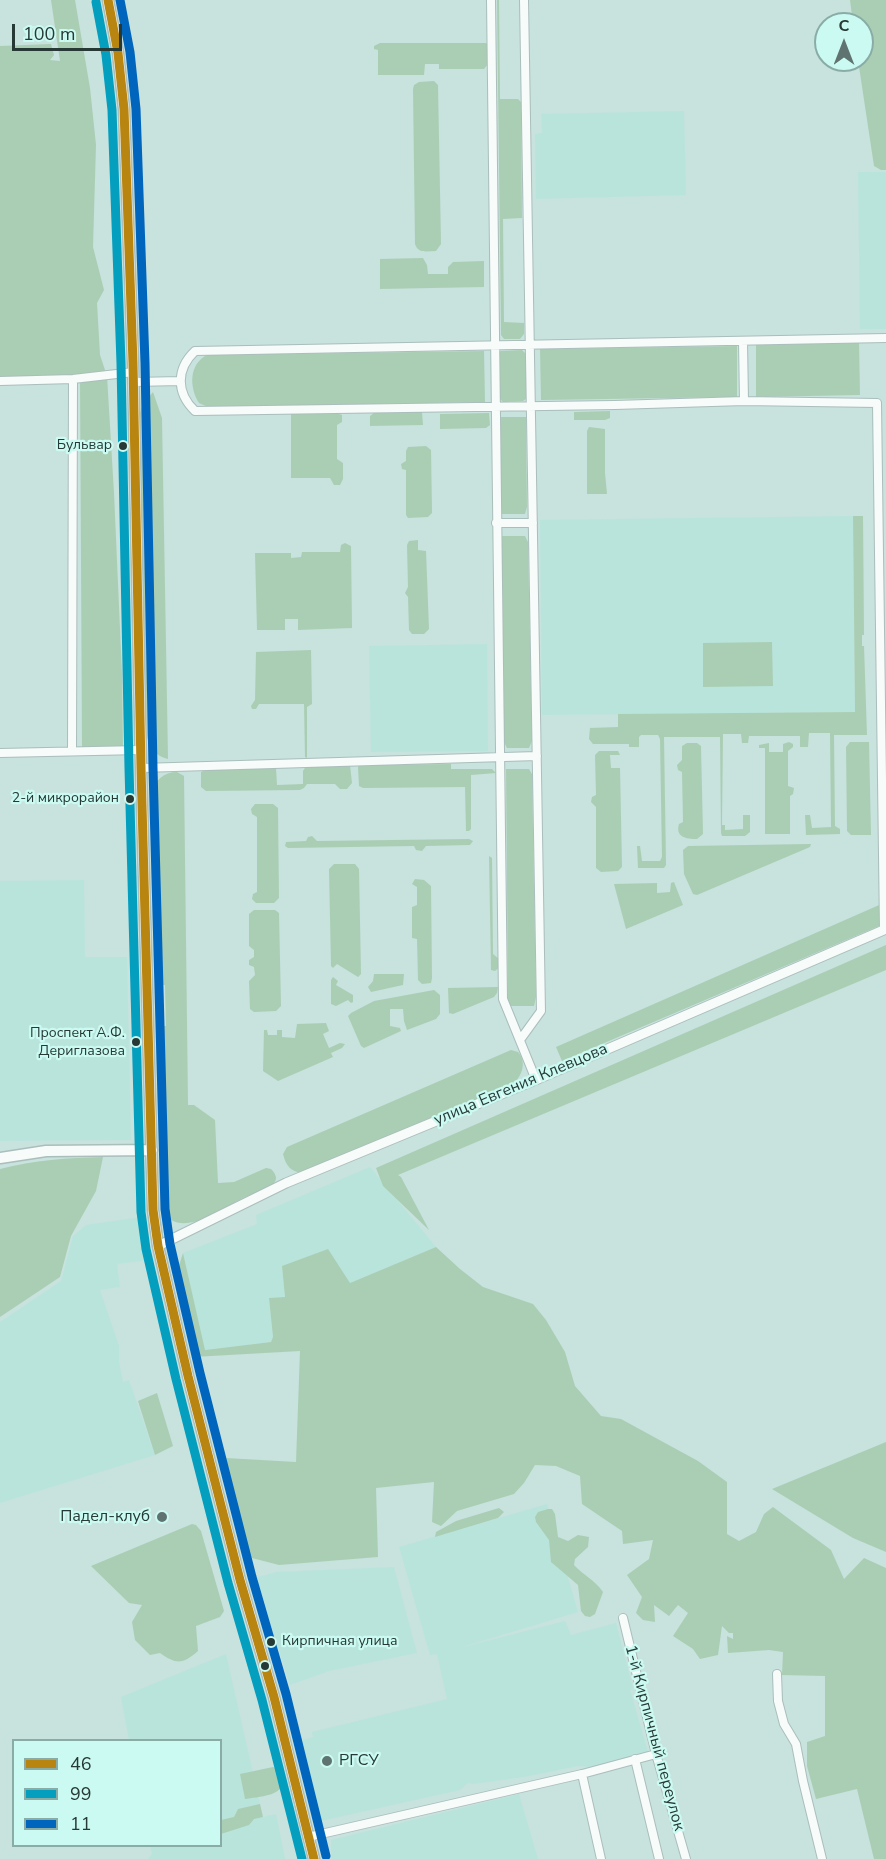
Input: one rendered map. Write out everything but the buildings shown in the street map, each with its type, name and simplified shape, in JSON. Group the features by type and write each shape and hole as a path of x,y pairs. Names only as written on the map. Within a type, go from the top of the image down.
{"main road":[{"path":"108,0 118,53 124,109 134,377 141,768 155,1228 229,1536 274,1697 314,1859"},
{"path":"0,1158 46,1151 152,1150"}],"street":[{"path":"491,0 496,334 494,345 496,524 504,999 536,1080"},
{"path":"520,1040 541,1011 524,0"},
{"path":"885,930 877,403 744,401 195,411 182,395 180,381 183,367 195,351 886,338"},
{"path":"743,341 744,401"},
{"path":"0,381 134,377 180,381"},
{"path":"72,751 73,379"},
{"path":"496,524 534,523"},
{"path":"0,753 141,750"},
{"path":"141,768 537,756"},
{"name":"улица Евгения Клевцова","path":"158,1246 286,1183 536,1080 885,930"},
{"name":"1-й Кирпичный переулок","path":"623,1618 656,1754 686,1859"},
{"path":"777,1674 778,1701 784,1724 796,1744 802,1781 822,1859"},
{"path":"308,1837 582,1774 656,1754"},
{"name":"1-й Кирпичный переулок","path":"635,1759 659,1859"},
{"path":"582,1774 601,1859"}],"shaded area":[{"path":"51,0 75,0 90,88 96,145 93,247 104,290 97,303 100,355 107,376 114,493 123,748 82,748 80,376 0,378 0,46 51,44 54,55 50,60 60,61"},
{"path":"497,0 499,0 500,99 518,99 521,102 522,218 503,219 504,322 524,323 524,334 520,339 504,339 501,335"},
{"path":"850,0 886,0 886,170 874,166 860,72 874,72 874,12 852,12"},
{"path":"380,43 486,43 488,45 488,64 484,69 439,69 439,64 425,64 424,75 378,75 378,50 374,49 374,46"},
{"path":"434,81 438,85 441,244 436,251 421,251 415,244 413,89 414,85 419,82"},
{"path":"684,111 686,195 536,199 535,134 542,133 541,114"},
{"path":"858,172 886,172 886,329 860,329"},
{"path":"423,258 428,274 448,274 448,267 453,262 484,261 484,287 380,289 380,259"},
{"path":"859,343 860,395 756,397 756,345"},
{"path":"737,346 737,397 541,400 540,349"},
{"path":"522,350 527,355 526,399 503,402 498,397 498,353"},
{"path":"484,351 485,402 208,407 199,403 192,383 197,364 207,355"},
{"path":"153,392 162,418 168,759 154,751 149,745 147,736 140,413 143,404"},
{"path":"610,411 610,418 605,420 574,420 574,412"},
{"path":"375,412 422,412 423,425 370,426 370,416"},
{"path":"291,413 337,413 342,415 342,422 337,425 337,459 343,463 343,479 340,485 334,485 330,478 291,478"},
{"path":"489,413 490,425 486,428 440,429 440,414"},
{"path":"498,417 526,417 527,507 525,514 502,514 500,512"},
{"path":"589,427 605,429 607,494 587,494 587,431"},
{"path":"426,446 431,450 432,513 428,517 408,518 406,515 406,470 402,469 401,464 406,461 408,447"},
{"path":"853,516 855,712 542,715 540,520"},
{"path":"853,516 863,516 864,635 862,635 862,646 864,646 867,735 834,735 835,826 840,829 840,834 806,835 805,815 810,815 812,828 831,827 830,733 809,733 808,747 800,747 800,736 749,736 748,743 742,743 741,734 723,734 722,825 725,825 725,830 743,829 743,815 750,815 750,832 745,836 722,836 721,833 720,737 664,737 666,865 664,868 638,868 637,846 640,846 642,861 660,861 662,857 660,739 658,735 641,735 639,747 629,747 629,744 593,744 589,739 590,728 618,727 618,714 855,712"},
{"path":"502,536 525,536 528,542 532,741 529,748 507,748 504,742 500,541"},
{"path":"418,540 418,550 426,551 429,629 424,634 412,634 409,630 408,597 405,593 408,587 407,545 409,541"},
{"path":"345,543 351,546 352,628 298,630 298,619 285,619 285,630 257,630 255,553 291,553 291,558 301,557 302,552 340,552 341,545"},
{"path":"772,642 773,686 703,687 703,643"},
{"path":"487,644 488,751 371,752 369,646"},
{"path":"311,650 312,704 307,707 307,758 305,757 304,704 259,704 256,709 252,709 251,706 255,700 256,652"},
{"path":"789,742 793,744 793,747 788,751 788,786 794,788 790,796 790,834 765,834 765,748 759,748 759,745 769,743 769,752 783,752 783,744"},
{"path":"850,742 869,742 871,835 851,835 847,831 846,747"},
{"path":"687,743 697,743 701,746 703,834 697,839 682,836 678,828 683,822 682,772 678,770 677,765 682,760 682,746"},
{"path":"599,751 618,751 620,755 610,755 611,768 620,768 622,867 618,871 601,872 596,868 596,807 591,802 592,797 596,795 595,755"},
{"path":"451,764 451,769 492,769 496,773 471,775 471,829 469,831 466,831 465,787 363,788 359,786 358,767 360,765"},
{"path":"350,765 352,783 347,789 340,789 335,784 307,784 300,790 206,791 201,787 201,772 207,769 276,768 277,785 303,784 303,771 306,766"},
{"path":"506,769 529,769 532,774 536,997 534,1006 511,1006 508,1001"},
{"path":"177,772 184,776 188,1105 194,1105 215,1120 218,1183 234,1182 266,1168 271,1169 276,1178 275,1182 266,1189 203,1219 183,1223 174,1221 165,1213 160,1185 156,1026 166,1026 165,985 160,985 155,980 151,793 161,778 168,773"},
{"path":"255,804 273,804 278,808 279,898 274,903 256,903 252,899 253,894 257,892 257,817 252,814 251,809"},
{"path":"312,836 317,841 469,839 473,841 470,845 426,846 422,851 416,850 414,846 288,848 285,846 286,842 306,841"},
{"path":"811,844 810,847 697,895 693,894 684,874 683,850 688,846"},
{"path":"489,856 492,858 493,954 499,959 500,967 495,971 491,970"},
{"path":"334,864 355,864 359,869 361,974 358,977 337,964 333,968 331,966 329,869"},
{"path":"415,879 424,880 431,886 432,978 431,983 422,984 418,980 417,939 412,938 412,907 417,905 417,887 412,884"},
{"path":"84,880 85,957 127,957 131,1140 0,1141 0,881"},
{"path":"674,882 683,905 626,929 614,884 657,883 657,893 670,892 671,883"},
{"path":"886,902 886,923 562,1061 556,1047"},
{"path":"254,910 275,910 279,913 281,1006 276,1011 254,1012 250,1009 249,981 255,975 254,967 249,965 249,960 254,957 254,950 249,946 249,914"},
{"path":"886,945 886,970 398,1175 429,1230 383,1186 376,1168"},
{"path":"374,974 404,974 403,985 371,992 368,987 373,981"},
{"path":"333,977 338,981 336,985 353,995 353,1002 348,1000 336,1006 331,1004"},
{"path":"498,987 494,997 453,1014 449,1013 448,988"},
{"path":"434,990 440,995 440,1014 436,1019 407,1030 403,1009 390,1009 390,1026 400,1028 401,1031 364,1048 361,1046 348,1016 351,1013 374,1001"},
{"path":"326,1023 329,1031 323,1034 329,1048 340,1043 345,1044 331,1053 333,1057 278,1081 263,1071 264,1030 267,1030 268,1035 277,1035 277,1030 282,1030 282,1037 295,1038 297,1024"},
{"path":"511,1050 518,1052 521,1056 523,1066 520,1075 510,1086 303,1173 292,1170 286,1162 283,1154 287,1147"},
{"path":"103,1157 96,1191 71,1236 60,1277 0,1317 0,1169 51,1160"},
{"path":"370,1167 436,1247 350,1283 282,1266 285,1297 269,1298 273,1337 271,1342 204,1350 183,1253 257,1224 256,1215"},
{"path":"142,1217 149,1260 117,1264 120,1287 100,1290 119,1346 123,1382 129,1380 155,1455 0,1503 0,1322 61,1281 73,1236 86,1225"},
{"path":"436,1247 483,1287 533,1304 546,1320 565,1352 575,1386 601,1416 621,1419 698,1461 727,1482 727,1534 739,1541 756,1532 764,1514 773,1507 831,1550 844,1579 864,1558 886,1568 886,1859 874,1859 857,1789 816,1799 807,1766 807,1742 825,1736 825,1676 782,1675 783,1652 769,1650 728,1653 727,1636 733,1639 733,1633 729,1633 722,1626 718,1655 700,1659 693,1649 673,1636 688,1613 678,1605 669,1616 654,1605 655,1622 643,1620 636,1613 642,1597 627,1575 649,1559 653,1540 623,1544 622,1531 582,1504 580,1476 556,1466 535,1465 514,1494 457,1511 441,1526 432,1522 434,1482 376,1488 378,1557 279,1565 252,1558 241,1538 226,1458 296,1462 300,1351 193,1357 175,1278 183,1253 205,1350 271,1342 273,1337 269,1298 285,1297 282,1266 328,1249 350,1283"},
{"path":"157,1393 173,1446 155,1455 138,1401"},
{"path":"886,1442 886,1552 853,1538 772,1489"},
{"path":"547,1504 578,1612 459,1648 565,1621 571,1635 616,1623 633,1689 630,1690 648,1752 591,1767 578,1766 524,1777 468,1783 460,1790 321,1821 302,1740 313,1737 312,1732 447,1699 437,1654 430,1655 399,1547"},
{"path":"499,1508 504,1512 498,1518 435,1537 436,1532 456,1521"},
{"path":"552,1509 555,1514 558,1537 568,1541 578,1535 589,1537 588,1547 575,1559 574,1565 603,1592 595,1614 590,1617 585,1616 581,1611 578,1585 551,1562 549,1540 535,1517 538,1512"},
{"path":"192,1524 201,1531 224,1611 220,1617 196,1626 198,1651 184,1661 176,1661 160,1653 150,1655 135,1640 132,1622 142,1605 129,1603 91,1566"},
{"path":"394,1567 417,1653 329,1671 290,1685 258,1586 258,1577 276,1572"},
{"path":"226,1654 263,1817 276,1814 285,1859 148,1859 152,1854 150,1847 222,1847 222,1739 129,1739 121,1697"},
{"path":"273,1767 279,1770 283,1777 281,1788 264,1796 245,1799 240,1774"},
{"path":"519,1794 538,1859 331,1859 331,1840"},
{"path":"260,1804 263,1817 254,1819 249,1825 222,1834 222,1820 234,1817 238,1809"}],"transit line":[{"name":"46","path":"108,0 118,53 124,109 133,363 153,1210 158,1246 188,1376 240,1580 274,1697 314,1859"},
{"name":"11","path":"120,0 130,52 136,109 145,363 165,1209 170,1244 200,1373 252,1577 286,1694 326,1856"},
{"name":"99","path":"96,2 106,55 112,110 121,363 141,1212 146,1249 176,1379 302,1859"}],"place":[{"name":"Бульвар","path":"123,446"},
{"name":"2-й микрорайон","path":"130,799"},
{"name":"Проспект А.Ф. Дериглазова","path":"136,1042"},
{"name":"Падел-клуб","path":"162,1517"},
{"name":"Кирпичная улица","path":"271,1642"},
{"name":"РГСУ","path":"327,1761"}]}
